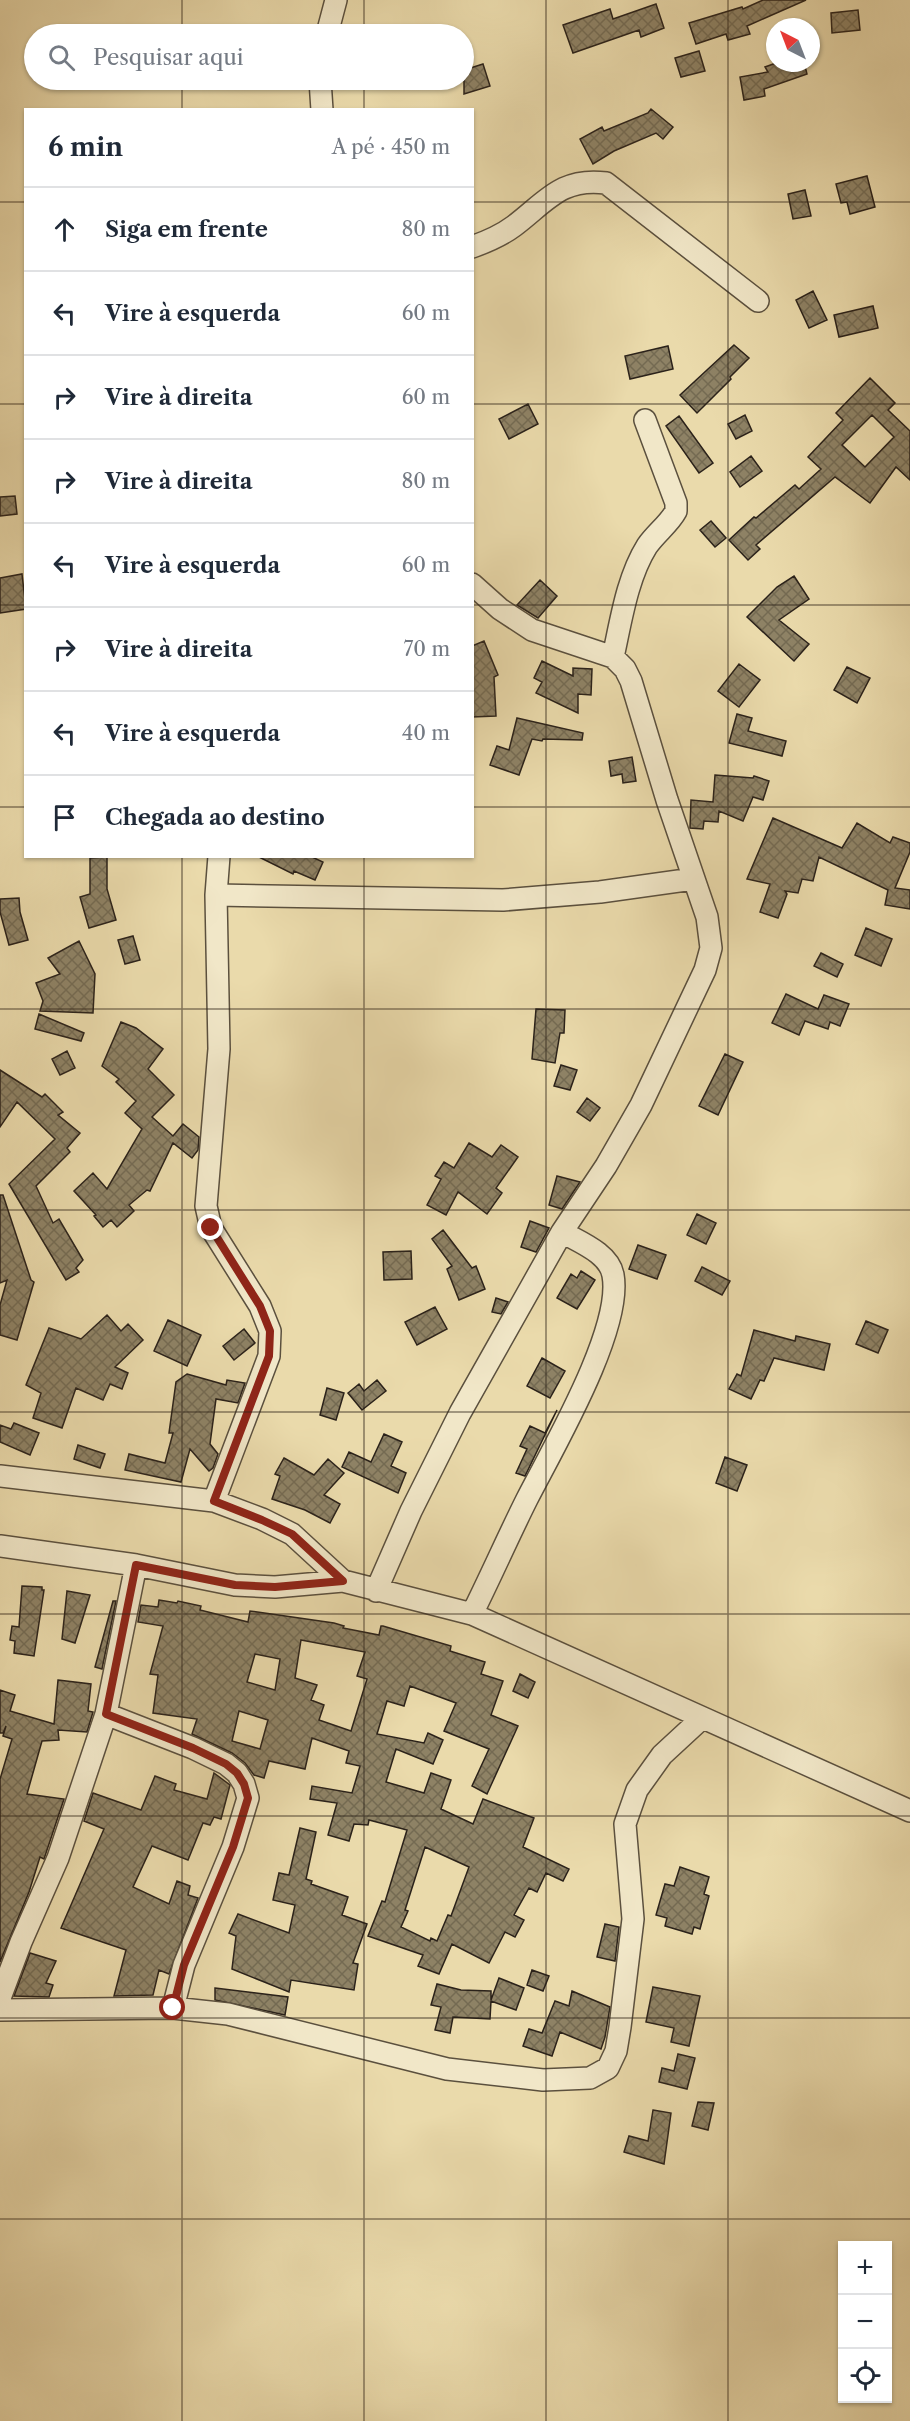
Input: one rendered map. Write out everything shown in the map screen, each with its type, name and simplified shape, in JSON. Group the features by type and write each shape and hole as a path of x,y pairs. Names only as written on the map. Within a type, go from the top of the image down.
{"street":[{"path":"330,24 336,0"},
{"path":"321,90 322,108"},
{"path":"474,246 512,227 564,187 592,181 606,183 758,301"},
{"path":"613,657 636,570 647,547 676,511 676,503 645,420"},
{"path":"376,1590 411,1511 460,1413 562,1232 606,1166 641,1105 705,970 711,948 707,917 667,800 632,681 625,669 613,657 532,630 500,609 474,586"},
{"path":"214,1501 269,1356 270,1331 260,1306 211,1228 206,1206 219,1049 216,895 219,858"},
{"path":"216,895 503,900 600,892 693,879"},
{"path":"472,1614 591,1372 609,1318 613,1274 607,1261 588,1246 562,1232"},
{"path":"0,1476 214,1501 292,1534 343,1581"},
{"path":"0,1546 136,1565 235,1585 275,1587 343,1581 472,1614 701,1719 910,1811"},
{"path":"0,1998 21,1942 58,1858 106,1714 136,1565"},
{"path":"106,1714 193,1748 226,1764 237,1773 244,1784 248,1798 233,1847 184,1965 173,2008"},
{"path":"0,2010 173,2008 228,2014 447,2069 543,2080 590,2078 608,2068 616,2051 620,2028 633,1919 625,1824 637,1790 662,1755 701,1719"}],"building":[{"path":"763,0 806,0 747,26 750,34 728,40 726,34 696,44 689,23 742,7 743,9"},
{"path":"656,4 664,28 641,37 639,30 573,53 563,25 610,9 613,19"},
{"path":"858,10 860,30 832,33 831,13"},
{"path":"699,51 705,71 681,77 675,58"},
{"path":"483,64 490,86 464,94 464,90 474,90 474,67"},
{"path":"768,72 806,72 807,74 764,89 765,96 744,100 740,77"},
{"path":"651,109 673,127 663,139 656,133 614,151 593,164 580,139 602,127 604,131 648,113"},
{"path":"867,176 875,207 850,214 847,202 841,203 836,184"},
{"path":"805,190 811,216 793,219 788,194"},
{"path":"813,291 827,320 809,328 796,300"},
{"path":"873,306 878,328 839,337 834,315"},
{"path":"734,345 749,358 697,413 680,395"},
{"path":"668,346 673,369 630,379 625,356"},
{"path":"870,378 895,403 888,410 910,431 910,480 896,467 870,503 835,477 756,545 760,549 748,560 729,540 795,485 799,489 821,469 808,457 843,420 836,413","holes":["872,415 894,437 865,467 842,445"]},
{"path":"528,404 538,424 509,439 499,419"},
{"path":"745,415 752,431 736,439 728,424"},
{"path":"679,416 713,463 699,473 666,426"},
{"path":"751,456 762,471 740,487 730,472"},
{"path":"15,496 17,514 0,516 0,497"},
{"path":"711,521 726,538 715,547 700,530"},
{"path":"22,574 24,609 0,613 0,578"},
{"path":"794,576 809,599 779,620 809,644 794,661 747,617 777,587"},
{"path":"540,580 557,596 538,618 517,605"},
{"path":"484,641 498,675 494,677 496,716 474,717 474,645"},
{"path":"542,661 573,676 573,668 592,669 591,695 578,694 578,713 536,693 542,682 534,678"},
{"path":"739,664 760,680 739,707 718,691"},
{"path":"847,667 870,678 857,703 834,690"},
{"path":"737,714 752,718 748,731 786,741 782,756 729,743"},
{"path":"517,718 583,733 582,740 532,739 519,775 490,765 497,746 509,750"},
{"path":"632,757 636,781 623,783 622,774 611,776 609,761"},
{"path":"715,775 753,778 754,776 769,781 763,800 753,797 743,821 719,811 718,822 704,821 703,829 690,828 691,800 713,802"},
{"path":"773,818 842,848 857,823 890,843 893,837 910,843 910,852 895,888 910,890 910,909 885,905 888,890 819,857 813,881 802,879 798,893 785,891 787,894 778,918 760,912 770,884 747,879"},
{"path":"90,858 107,858 107,889 116,920 89,928 80,897 90,894"},
{"path":"261,858 314,858 323,862 315,880 294,871 293,874"},
{"path":"19,898 20,912 28,940 9,945 0,912 0,899"},
{"path":"866,928 892,939 881,966 855,955"},
{"path":"133,936 140,960 125,964 118,940"},
{"path":"79,941 95,974 93,1013 40,1011 43,1001 36,983 60,974 48,958"},
{"path":"821,953 843,964 837,977 814,966"},
{"path":"786,994 818,1009 824,995 849,1004 840,1026 830,1022 828,1029 805,1021 799,1035 772,1023"},
{"path":"536,1009 565,1010 564,1033 560,1033 555,1063 532,1059"},
{"path":"39,1014 84,1033 81,1041 35,1029"},
{"path":"121,1022 136,1028 163,1049 148,1069 174,1095 152,1117 173,1136 183,1124 199,1137 198,1150 192,1158 173,1143 150,1191 147,1190 129,1205 134,1211 117,1227 111,1220 103,1227 94,1216 96,1215 74,1191 93,1173 107,1189 142,1129 125,1113 136,1101 116,1082 119,1079 102,1066"},
{"path":"67,1051 75,1068 60,1075 52,1059"},
{"path":"725,1054 743,1062 718,1115 699,1106"},
{"path":"561,1065 577,1070 570,1090 554,1086"},
{"path":"0,1070 42,1097 45,1094 63,1112 58,1115 80,1133 67,1148 70,1152 36,1186 53,1223 59,1219 83,1260 76,1268 79,1272 66,1280 9,1184 55,1139 17,1102 0,1127"},
{"path":"587,1098 600,1108 590,1121 577,1112"},
{"path":"469,1143 492,1157 501,1145 518,1157 496,1188 502,1193 487,1214 458,1192 446,1215 427,1205 441,1179 435,1176 444,1162 454,1168"},
{"path":"557,1176 580,1182 562,1209 549,1205"},
{"path":"0,1195 3,1195 31,1280 34,1282 17,1340 0,1335 0,1305 7,1280 0,1283"},
{"path":"697,1214 716,1223 706,1244 687,1235"},
{"path":"530,1221 549,1228 536,1252 521,1247"},
{"path":"443,1230 472,1268 476,1266 485,1289 459,1300 447,1269 452,1266 432,1239"},
{"path":"638,1245 666,1255 657,1279 629,1269"},
{"path":"411,1251 412,1279 384,1280 383,1252"},
{"path":"702,1267 730,1281 722,1295 695,1281"},
{"path":"581,1271 595,1280 577,1309 557,1298 571,1274 577,1278"},
{"path":"496,1298 508,1302 501,1314 492,1312"},
{"path":"435,1307 447,1329 417,1345 405,1322"},
{"path":"107,1315 121,1331 128,1324 143,1340 115,1367 128,1373 122,1389 110,1384 103,1400 76,1388 62,1428 33,1418 41,1393 26,1385 49,1328 81,1339"},
{"path":"168,1320 201,1335 187,1366 154,1351"},
{"path":"866,1321 888,1330 878,1353 856,1344"},
{"path":"244,1329 255,1343 234,1360 223,1346"},
{"path":"754,1330 795,1341 796,1336 830,1344 824,1370 774,1358 764,1381 760,1380 751,1399 729,1389 737,1374 741,1376"},
{"path":"542,1358 565,1371 550,1398 527,1386"},
{"path":"187,1374 226,1385 227,1380 245,1383 238,1403 216,1399 210,1444 218,1454 213,1468 209,1471 190,1449 181,1482 125,1470 129,1454 165,1463 173,1433 169,1433 176,1382"},
{"path":"377,1380 386,1391 362,1410 348,1393 359,1384 364,1391"},
{"path":"327,1388 344,1393 336,1420 320,1415"},
{"path":"557,1410 525,1476 516,1473 527,1449 520,1446 530,1426 545,1433"},
{"path":"14,1423 39,1433 30,1455 0,1442 0,1425 11,1429"},
{"path":"384,1434 402,1442 391,1466 406,1473 398,1493 342,1467 349,1452 371,1462"},
{"path":"78,1445 105,1454 100,1468 74,1459"},
{"path":"725,1457 747,1465 737,1491 716,1483"},
{"path":"284,1458 314,1475 328,1459 344,1473 324,1495 340,1504 330,1523 305,1510 272,1499 280,1476 275,1474"},
{"path":"22,1586 42,1587 44,1590 34,1656 14,1653 15,1641 10,1640 12,1626 19,1627"},
{"path":"67,1591 90,1595 75,1643 62,1639"},
{"path":"159,1600 177,1603 178,1601 201,1606 200,1610 248,1622 250,1611 334,1623 344,1626 343,1628 379,1635 381,1626 383,1626 451,1646 450,1651 485,1662 481,1674 503,1681 491,1715 518,1726 487,1794 472,1786 489,1749 444,1731 456,1703 410,1686 404,1706 387,1701 377,1734 424,1743 428,1733 443,1740 433,1764 396,1749 386,1782 424,1793 431,1773 451,1780 441,1809 473,1824 483,1799 534,1818 523,1847 569,1869 563,1881 546,1873 537,1892 529,1888 514,1915 524,1920 515,1937 505,1932 489,1963 452,1944 439,1974 418,1966 423,1955 368,1936 382,1901 385,1902 407,1830 369,1820 368,1825 354,1824 349,1841 328,1835 337,1803 310,1799 312,1786 352,1793 360,1766 346,1763 349,1751 312,1738 305,1769 269,1761 264,1778 254,1775 245,1763 232,1753 192,1734 197,1719 153,1713 158,1675 150,1674 163,1626 138,1622 141,1605 158,1607","holes":["301,1640 365,1652 357,1676 367,1679 351,1731 319,1720 324,1705 311,1700 317,1685 295,1678","255,1654 280,1659 275,1690 247,1682","239,1711 268,1720 260,1749 232,1741","425,1847 469,1867 451,1916 448,1915 437,1941 431,1938 430,1941 401,1927 408,1911 405,1910"]},
{"path":"113,1601 116,1601 102,1669 95,1667"},
{"path":"520,1674 535,1682 528,1698 513,1691"},
{"path":"58,1680 91,1684 88,1711 93,1712 87,1732 58,1730 59,1740 42,1741 27,1794 64,1799 44,1859 40,1857 29,1892 0,1962 0,1779 12,1739 3,1736 6,1726 3,1733 0,1733 0,1690 15,1695 10,1711 54,1724"},
{"path":"214,1773 230,1785 221,1819 214,1817 210,1825 203,1823 188,1860 152,1846 133,1887 169,1904 177,1881 190,1886 188,1895 198,1898 169,1974 159,1970 153,1995 114,1996 126,1950 61,1928 104,1829 84,1821 93,1793 141,1810 155,1776 176,1784 174,1790 207,1799"},
{"path":"300,1828 316,1832 306,1879 312,1881 311,1884 348,1897 342,1915 367,1924 353,1963 358,1964 354,1990 291,1980 289,1992 232,1969 236,1936 229,1933 238,1914 289,1933 295,1905 273,1900 279,1873 289,1875"},
{"path":"680,1867 709,1877 704,1894 709,1896 700,1929 694,1927 692,1934 665,1926 667,1918 656,1915 665,1884 674,1886"},
{"path":"605,1924 619,1927 615,1961 597,1957"},
{"path":"30,1953 56,1961 46,1983 53,1985 49,1997 14,1996"},
{"path":"532,1970 549,1976 543,1991 527,1985"},
{"path":"499,1978 524,1988 516,2010 491,2001 490,2019 453,2017 450,2033 435,2030 441,2007 431,2005 437,1984 461,1990 491,1991 491,2000"},
{"path":"653,1987 700,1996 689,2046 671,2042 674,2028 646,2022"},
{"path":"215,1988 288,1997 285,2015 215,2000"},
{"path":"572,1991 610,2007 601,2049 560,2032 552,2056 523,2046 529,2029 542,2033 555,2001 569,2006"},
{"path":"678,2054 695,2058 687,2089 659,2082 662,2068 674,2071"},
{"path":"698,2102 714,2103 708,2130 692,2126"},
{"path":"653,2110 671,2113 664,2164 624,2152 629,2136 648,2141"}],"route":[{"path":"173,2008 184,1965 233,1847 248,1798 244,1784 237,1773 226,1764 193,1748 106,1714 136,1565 235,1585 275,1587 343,1581 292,1534 214,1501 269,1356 270,1331 260,1306 211,1228"}]}
